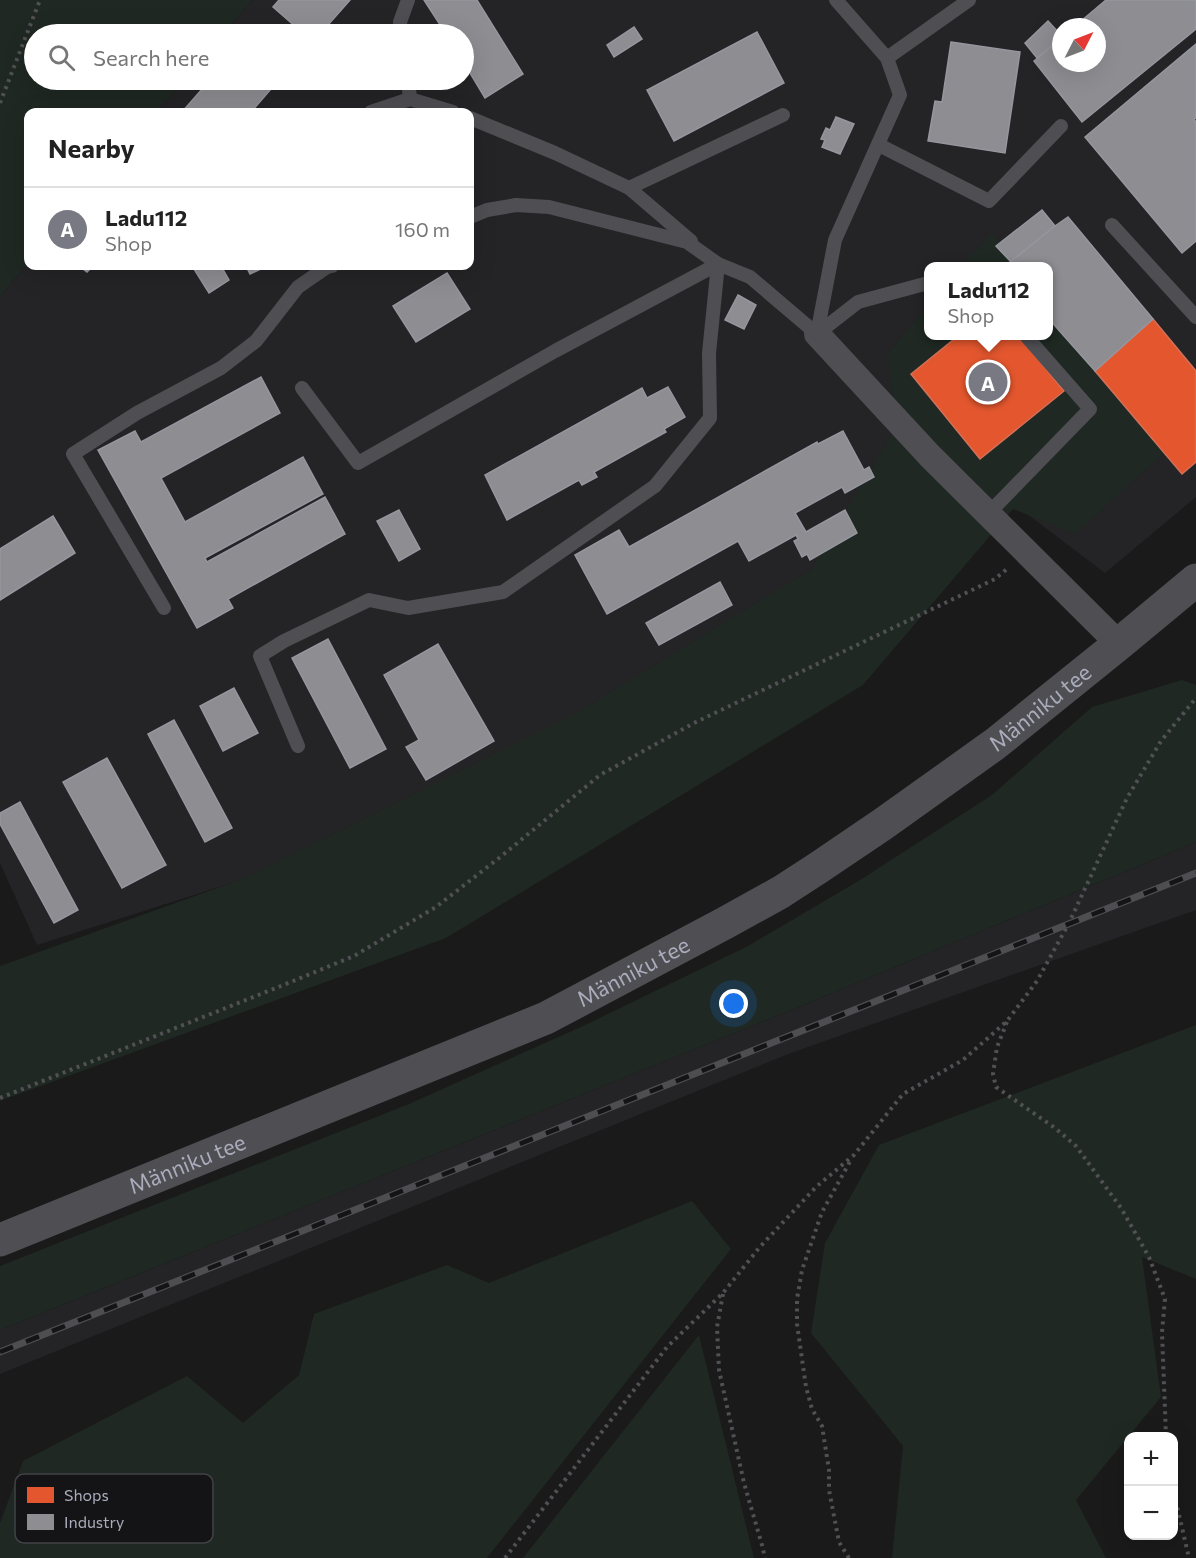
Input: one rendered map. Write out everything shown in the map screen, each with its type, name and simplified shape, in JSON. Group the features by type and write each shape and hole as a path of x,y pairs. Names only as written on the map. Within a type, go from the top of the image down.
{"street":[{"path":"817,334 930,456 1119,644"},
{"name":"Männiku tee","path":"0,1239 546,1018 781,892 884,824 1016,728 1196,580"}],"lane":[{"path":"399,24 408,0"},
{"path":"817,334 835,240 900,95 887,58 836,0"},
{"path":"887,58 969,0"},
{"path":"409,90 410,99"},
{"path":"383,108 410,99 440,108"},
{"path":"629,188 783,115"},
{"path":"474,120 555,153 629,188 718,264"},
{"path":"879,145 989,201 1061,126"},
{"path":"474,215 488,210 516,205 549,207 687,242 718,264 750,277 817,334"},
{"path":"1112,225 1196,317"},
{"path":"302,388 357,463 555,351 718,264"},
{"path":"297,746 260,656 284,641 369,600 408,608 503,592 655,486 710,418 709,353 718,264"},
{"path":"164,609 73,454 138,413 221,368 256,341 298,287 323,270"},
{"path":"817,334 858,302 924,284"},
{"path":"988,514 1090,409 1030,340"}],"path":[{"path":"31,24 40,0"},
{"path":"0,103 24,41"},
{"path":"0,1098 354,956 436,907 600,775 694,723 995,579 1028,552"},
{"path":"849,1558 839,1542 829,1490 829,1470 822,1426 812,1409 806,1387 797,1324 797,1299 802,1269 822,1212 854,1155 903,1094 963,1060 1007,1021 1037,981 1069,923 1127,798 1161,741 1196,698"},
{"path":"1007,1021 997,1047 993,1074 996,1087 1055,1128 1076,1146 1121,1208 1149,1257 1165,1299 1162,1332 1166,1432"},
{"path":"505,1558 667,1347 723,1293 767,1239 816,1187 854,1155"},
{"path":"723,1293 717,1327 719,1370 744,1483 765,1558"},
{"path":"1178,1514 1188,1558"}],"shaded area":[{"path":"0,0 253,0 232,24 24,24 24,90 176,90 160,108 24,108 24,268 0,297"},
{"path":"253,0 1196,0 1196,497 1105,573 965,467 467,808 37,945 0,863 0,297 24,268 24,270 474,270 474,108 160,108 176,90 474,90 474,24 232,24"},
{"path":"992,232 1015,262 966,262"},
{"path":"1053,310 1164,453 1075,534 1013,509 863,685 446,938 0,1101 0,966 245,878 578,712 812,569 897,425 887,354 924,311 924,340 1053,340"},
{"path":"1182,680 1196,685 1196,842 779,1015 0,1330 0,1266 409,1104 583,1026 748,946 860,880 992,795 1092,707"},
{"path":"1196,842 1196,910 791,1053 0,1374 0,1330 779,1015"},
{"path":"1196,1025 1196,1279 1142,1257 1161,1397 1132,1432 1124,1432 1124,1442 1076,1500 1106,1558 892,1558 903,1446 811,1333 825,1243 879,1145"},
{"path":"692,1201 731,1249 487,1558 0,1558 0,1523 15,1483 15,1543 213,1543 213,1474 18,1474 23,1461 187,1376 243,1423 299,1375 314,1314 447,1265 489,1283"},
{"path":"699,1335 754,1558 523,1558"}],"building: Shops":[{"path":"1153,319 1196,371 1196,462 1182,474 1095,371"},
{"path":"953,340 1022,340 1064,391 980,459 911,374"}],"building: Industry":[{"path":"279,0 350,0 329,24 293,24 273,7"},
{"path":"424,0 477,0 523,74 485,98 474,80 474,24 440,24"},
{"path":"1106,0 1196,0 1196,29 1082,122 1034,61 1052,46 1052,72 1106,72 1106,18 1085,18"},
{"path":"1048,21 1052,25 1052,46 1037,58 1025,43"},
{"path":"634,27 642,39 614,57 607,45"},
{"path":"757,32 784,83 674,141 647,90"},
{"path":"951,42 1020,52 1005,153 928,141 935,101 942,102"},
{"path":"1196,44 1196,118 1194,119 1196,122 1196,241 1182,253 1085,137"},
{"path":"201,90 270,90 254,108 186,108"},
{"path":"836,117 854,124 840,154 822,147 825,140 821,139 826,128 830,130"},
{"path":"1042,210 1055,226 1011,262 996,246"},
{"path":"1068,217 1153,319 1095,371 1053,324 1053,262 1010,262"},
{"path":"195,270 223,270 229,280 209,293"},
{"path":"447,273 470,309 416,342 393,306"},
{"path":"738,295 756,305 744,329 725,320"},
{"path":"261,377 280,413 161,478 185,522 303,457 323,494 205,558 207,562 325,497 345,534 228,599 233,608 197,628 98,450 135,431 141,442"},
{"path":"668,387 685,417 664,429 666,432 594,472 597,477 582,485 579,480 507,520 485,475 642,388 647,398"},
{"path":"843,431 864,470 869,467 874,477 845,493 842,487 795,513 806,532 845,510 857,533 810,560 807,554 802,557 794,541 798,539 796,535 749,561 738,541 607,614 575,555 619,530 629,547 817,442 818,444"},
{"path":"399,510 420,549 399,561 377,521"},
{"path":"53,516 75,553 0,600 0,549"},
{"path":"720,582 732,605 659,645 646,623"},
{"path":"328,639 386,749 350,768 292,658"},
{"path":"438,644 494,741 426,780 406,747 419,740 384,675"},
{"path":"234,688 258,733 223,751 200,706"},
{"path":"174,720 232,828 205,842 148,734"},
{"path":"107,758 166,865 122,888 63,782"},
{"path":"20,802 78,910 54,923 0,824 0,813"}],"railway":[{"path":"0,1352 1196,873"}],"place":[{"name":"Ladu112","path":"988,382"}]}
